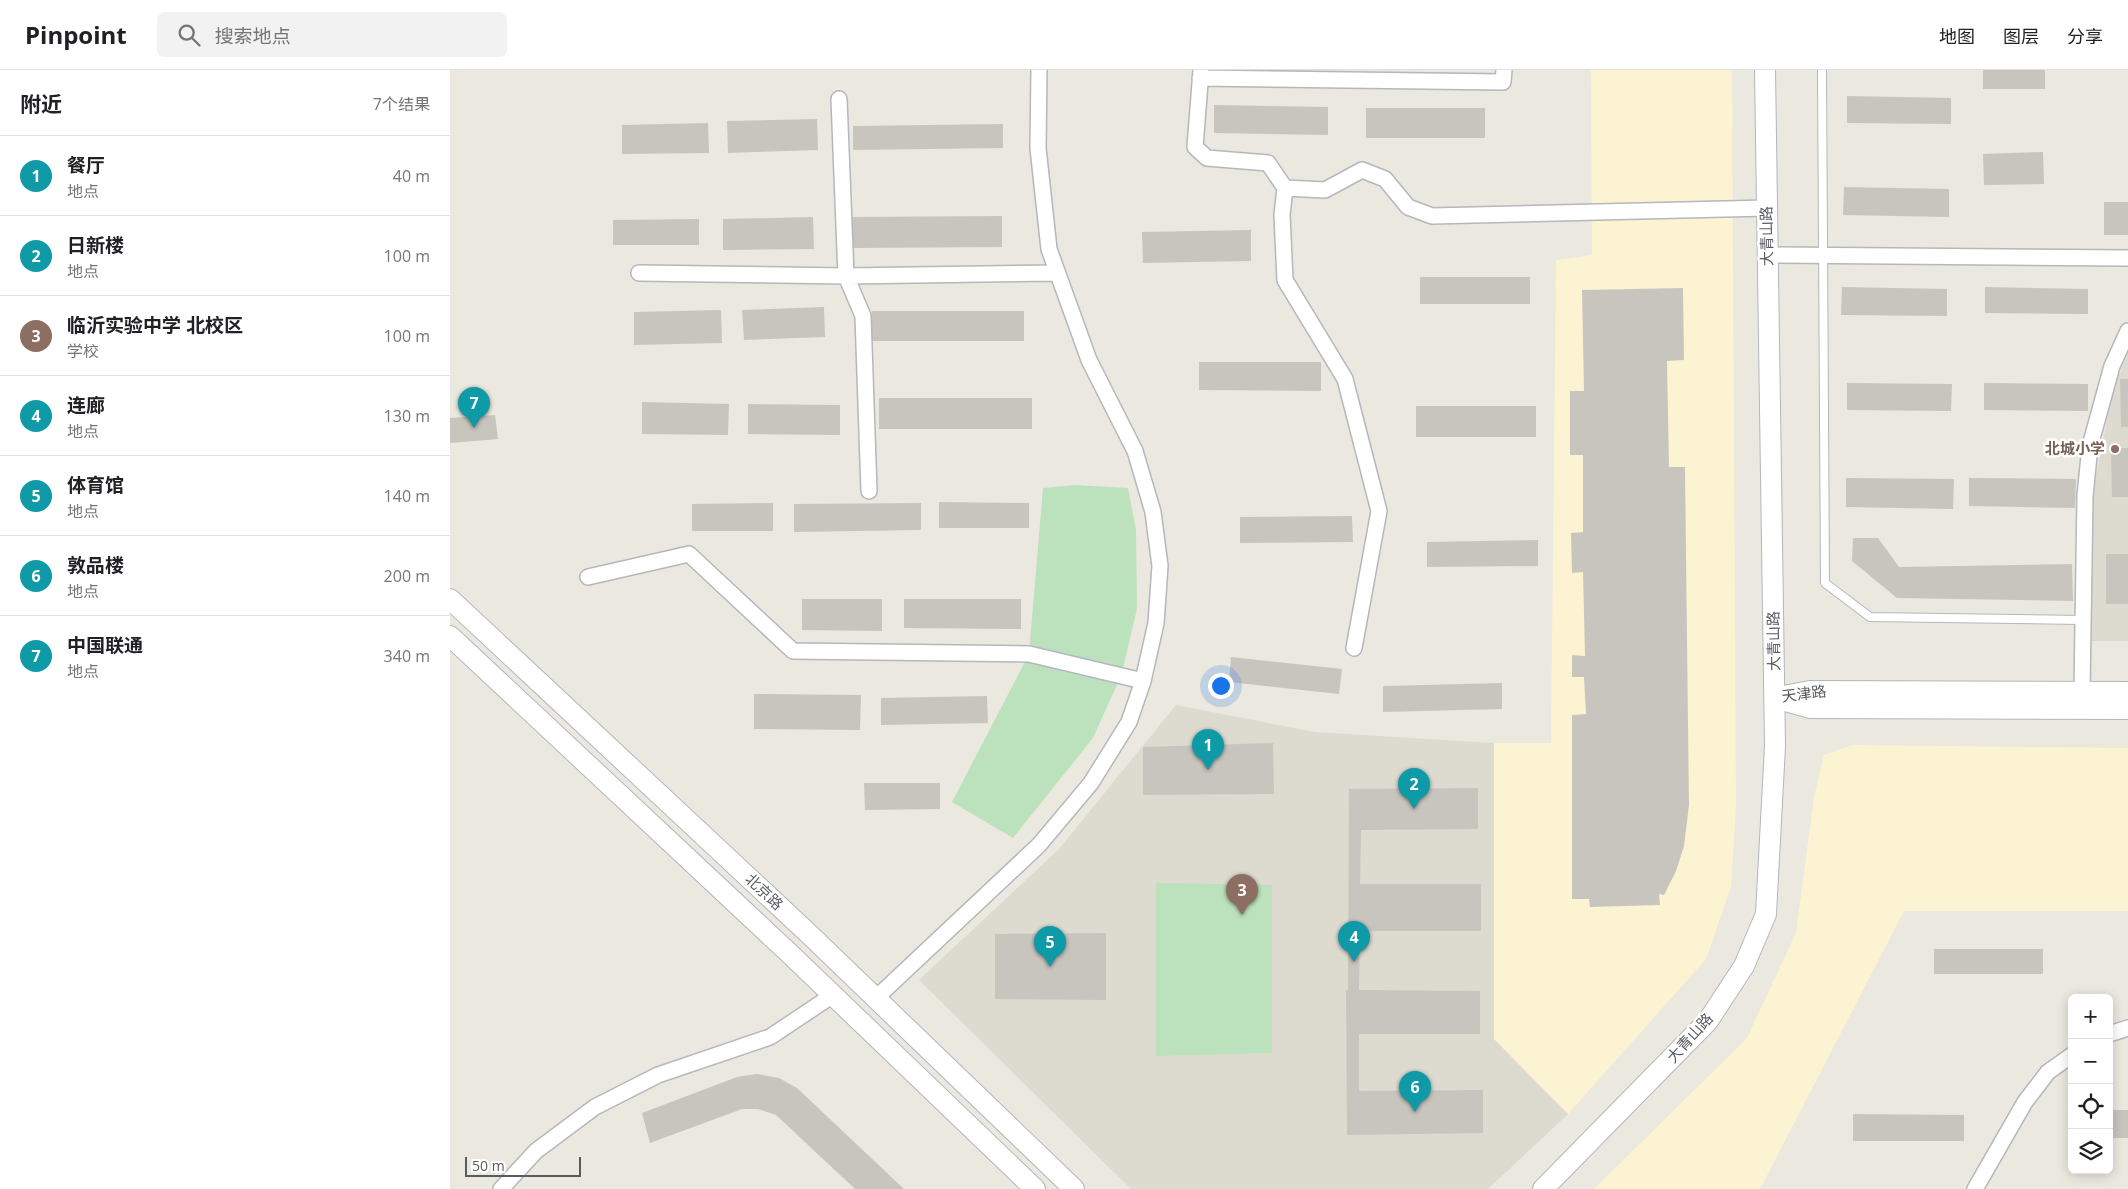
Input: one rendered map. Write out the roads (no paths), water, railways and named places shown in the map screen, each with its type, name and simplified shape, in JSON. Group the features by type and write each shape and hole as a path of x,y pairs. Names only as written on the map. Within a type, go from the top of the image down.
{"main road":[{"name":"大青山路","path":"1543,1189 1708,1022 1744,966 1766,914 1775,746 1765,70"},
{"name":"北京路","path":"450,598 795,921 1074,1189"},
{"name":"北京路","path":"450,636 833,995 1035,1189"},
{"name":"天津路","path":"1774,698 1810,691 2128,692"},
{"name":"天津路","path":"1774,698 1810,708 2128,709"}],"street":[{"path":"875,998 1045,838 1096,776 1129,722 1144,682 1156,623 1160,566 1153,512 1135,451 1089,360 1049,249 1038,148 1039,70"},
{"path":"1354,648 1380,511 1345,379 1285,280 1282,215 1285,188 1268,163 1207,158 1195,147 1201,74 1503,82 1504,70"},
{"path":"839,98 846,276 862,316 869,491"},
{"path":"1285,188 1325,190 1362,170 1385,179 1408,207 1432,216 1767,208"},
{"path":"1768,255 2128,258"},
{"path":"639,273 846,276 1057,273"},
{"path":"2082,692 2085,496 2090,446 2112,366 2128,331"},
{"path":"588,577 689,554 793,650 1030,654 1144,682"},
{"path":"501,1189 536,1151 595,1107 658,1075 770,1037 833,995"},
{"path":"2113,1033 2128,1028"},
{"path":"1976,1189 2024,1102 2048,1072 2068,1058"}],"lane":[{"path":"1822,70 1825,583 1870,617 2082,620"}],"place":[{"name":"中国联通","path":"474,428"},
{"name":"北城小学","path":"2115,449"},
{"name":"餐厅","path":"1208,770"},
{"name":"日新楼","path":"1414,809"},
{"name":"临沂实验中学 北校区","path":"1242,915"},
{"name":"连廊","path":"1354,962"},
{"name":"体育馆","path":"1050,967"},
{"name":"敦品楼","path":"1415,1112"}]}
